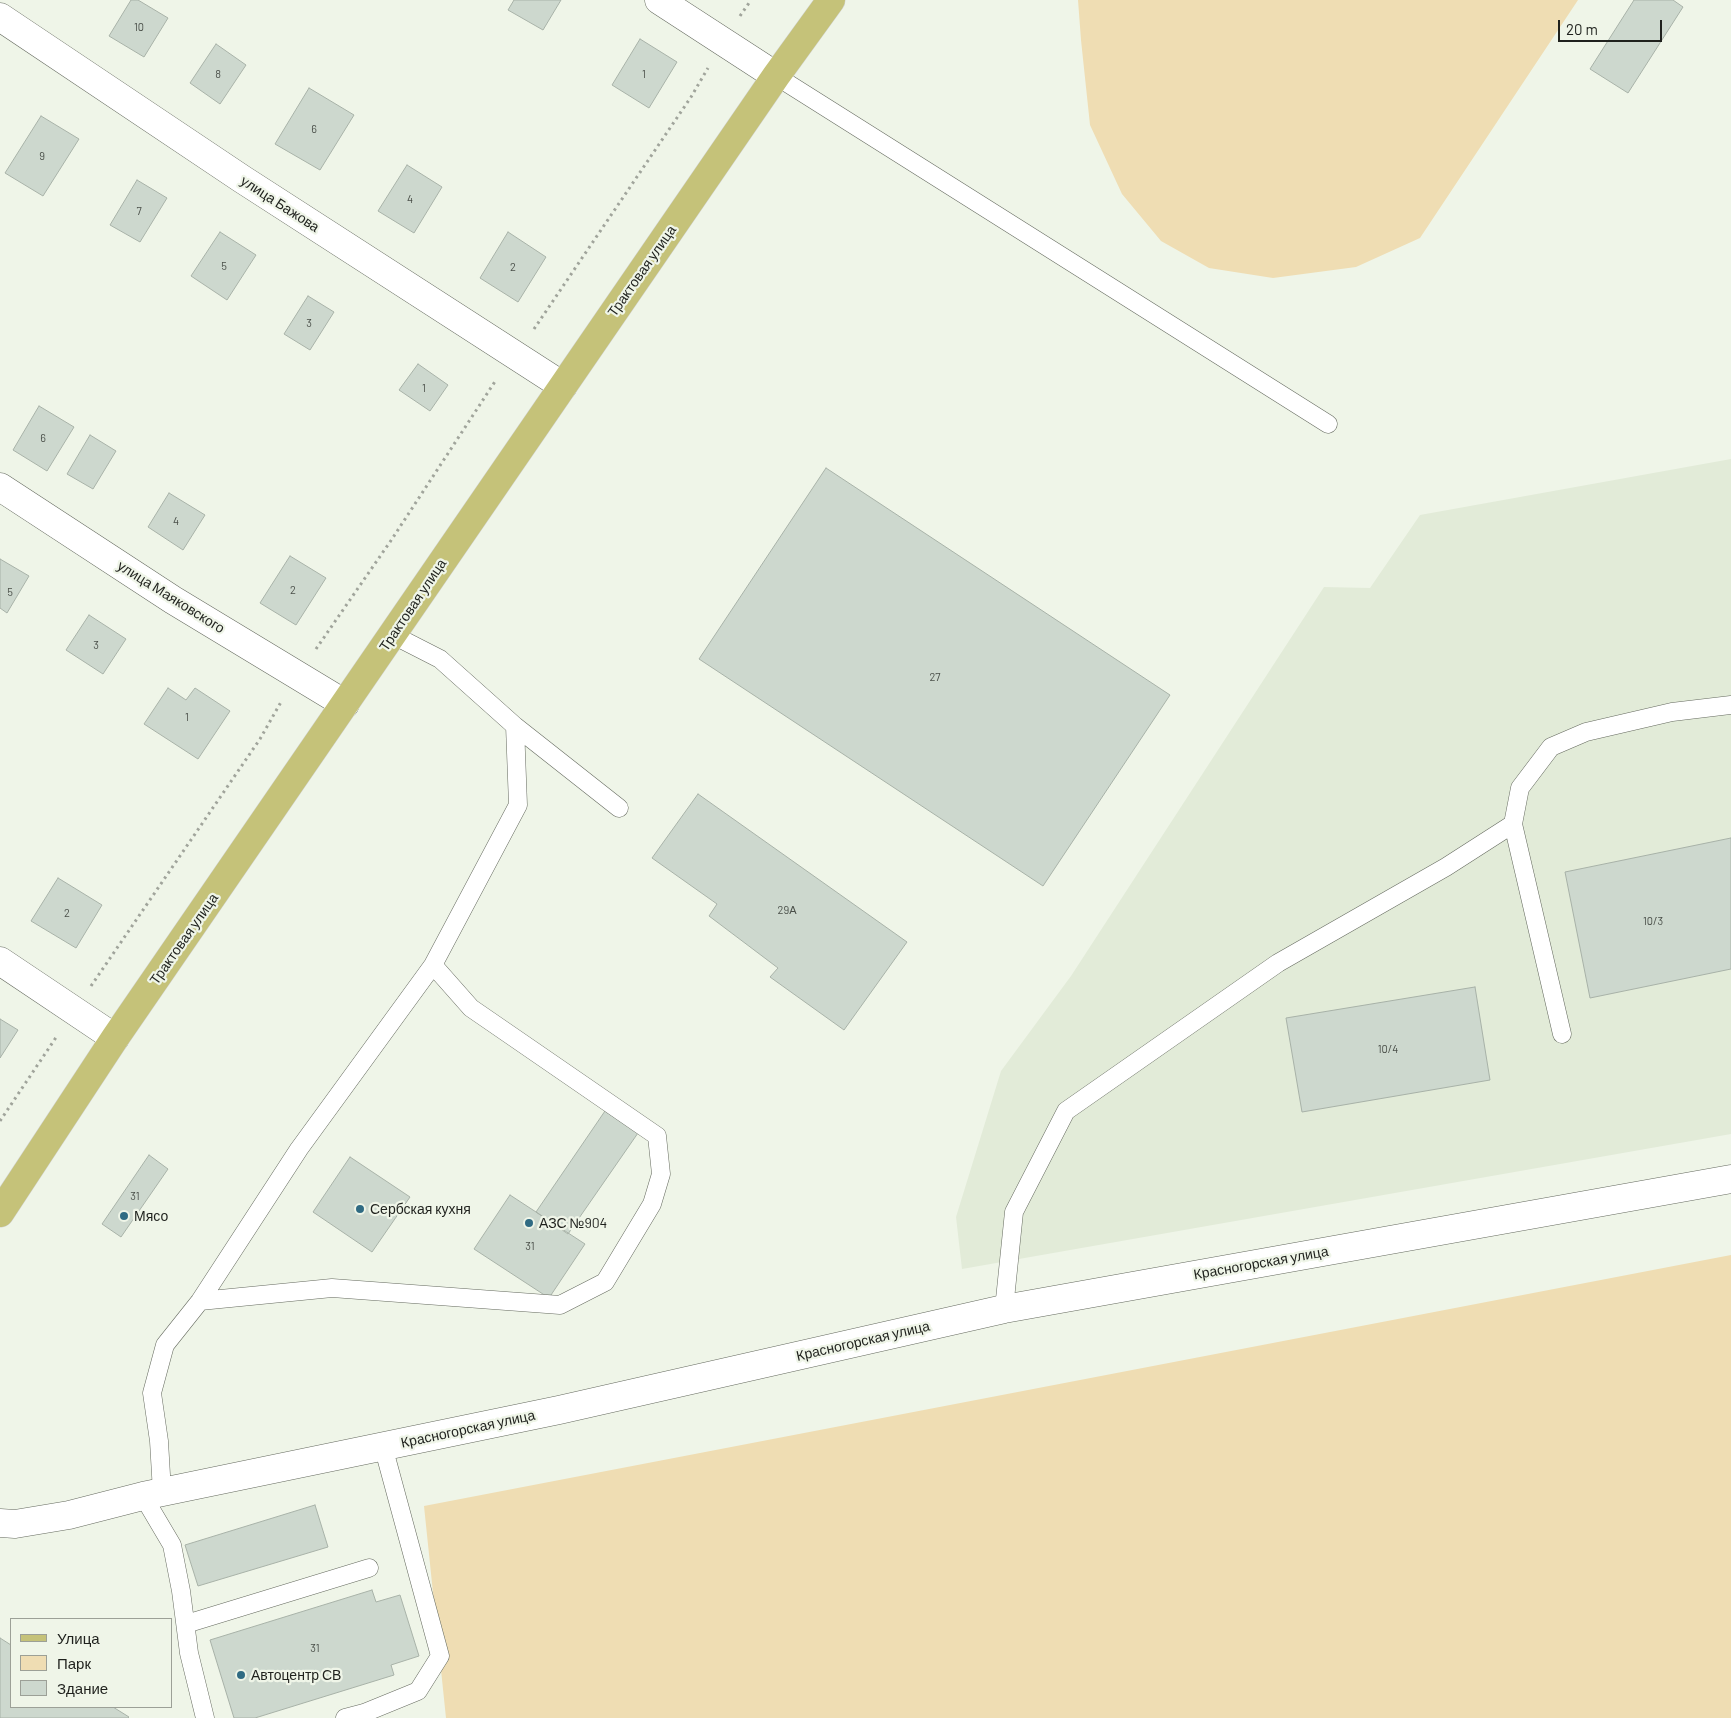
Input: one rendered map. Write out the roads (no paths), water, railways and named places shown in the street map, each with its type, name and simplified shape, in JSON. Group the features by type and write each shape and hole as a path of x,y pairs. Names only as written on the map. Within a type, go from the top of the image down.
{"main road":[{"name":"Трактовая улица","path":"0,1213 115,1038 776,76 831,0"}],"street":[{"path":"659,0 776,76"},
{"name":"улица Бажова","path":"0,17 242,179 563,386"},
{"name":"улица Маяковского","path":"0,487 173,600 345,704"},
{"path":"0,961 115,1038"},
{"name":"Красногорская улица","path":"0,1523 15,1524 69,1515 153,1494 559,1410 1004,1309 1731,1179"}],"lane":[{"path":"776,76 1328,424"},
{"path":"393,635 440,659 515,726 619,808"},
{"path":"1562,1034 1513,824 1520,788 1551,747 1586,732 1672,712 1731,705"},
{"path":"204,1718 190,1652 172,1545 153,1494 159,1441 152,1393 165,1345 200,1301 300,1149 433,965 518,804 515,726"},
{"path":"1004,1309 1014,1212 1066,1111 1278,962 1446,866 1513,824"},
{"path":"200,1301 332,1288 560,1305 605,1282 652,1204 661,1174 657,1136 471,1008 433,965"},
{"path":"344,1718 364,1713 418,1691 440,1656 383,1446"},
{"path":"186,1624 369,1568"}],"place":[{"name":"Сербская кухня","path":"360,1209"},
{"name":"Мясо","path":"124,1216"},
{"name":"АЗС №904","path":"529,1223"},
{"name":"Автоцентр СВ","path":"241,1675"}]}
